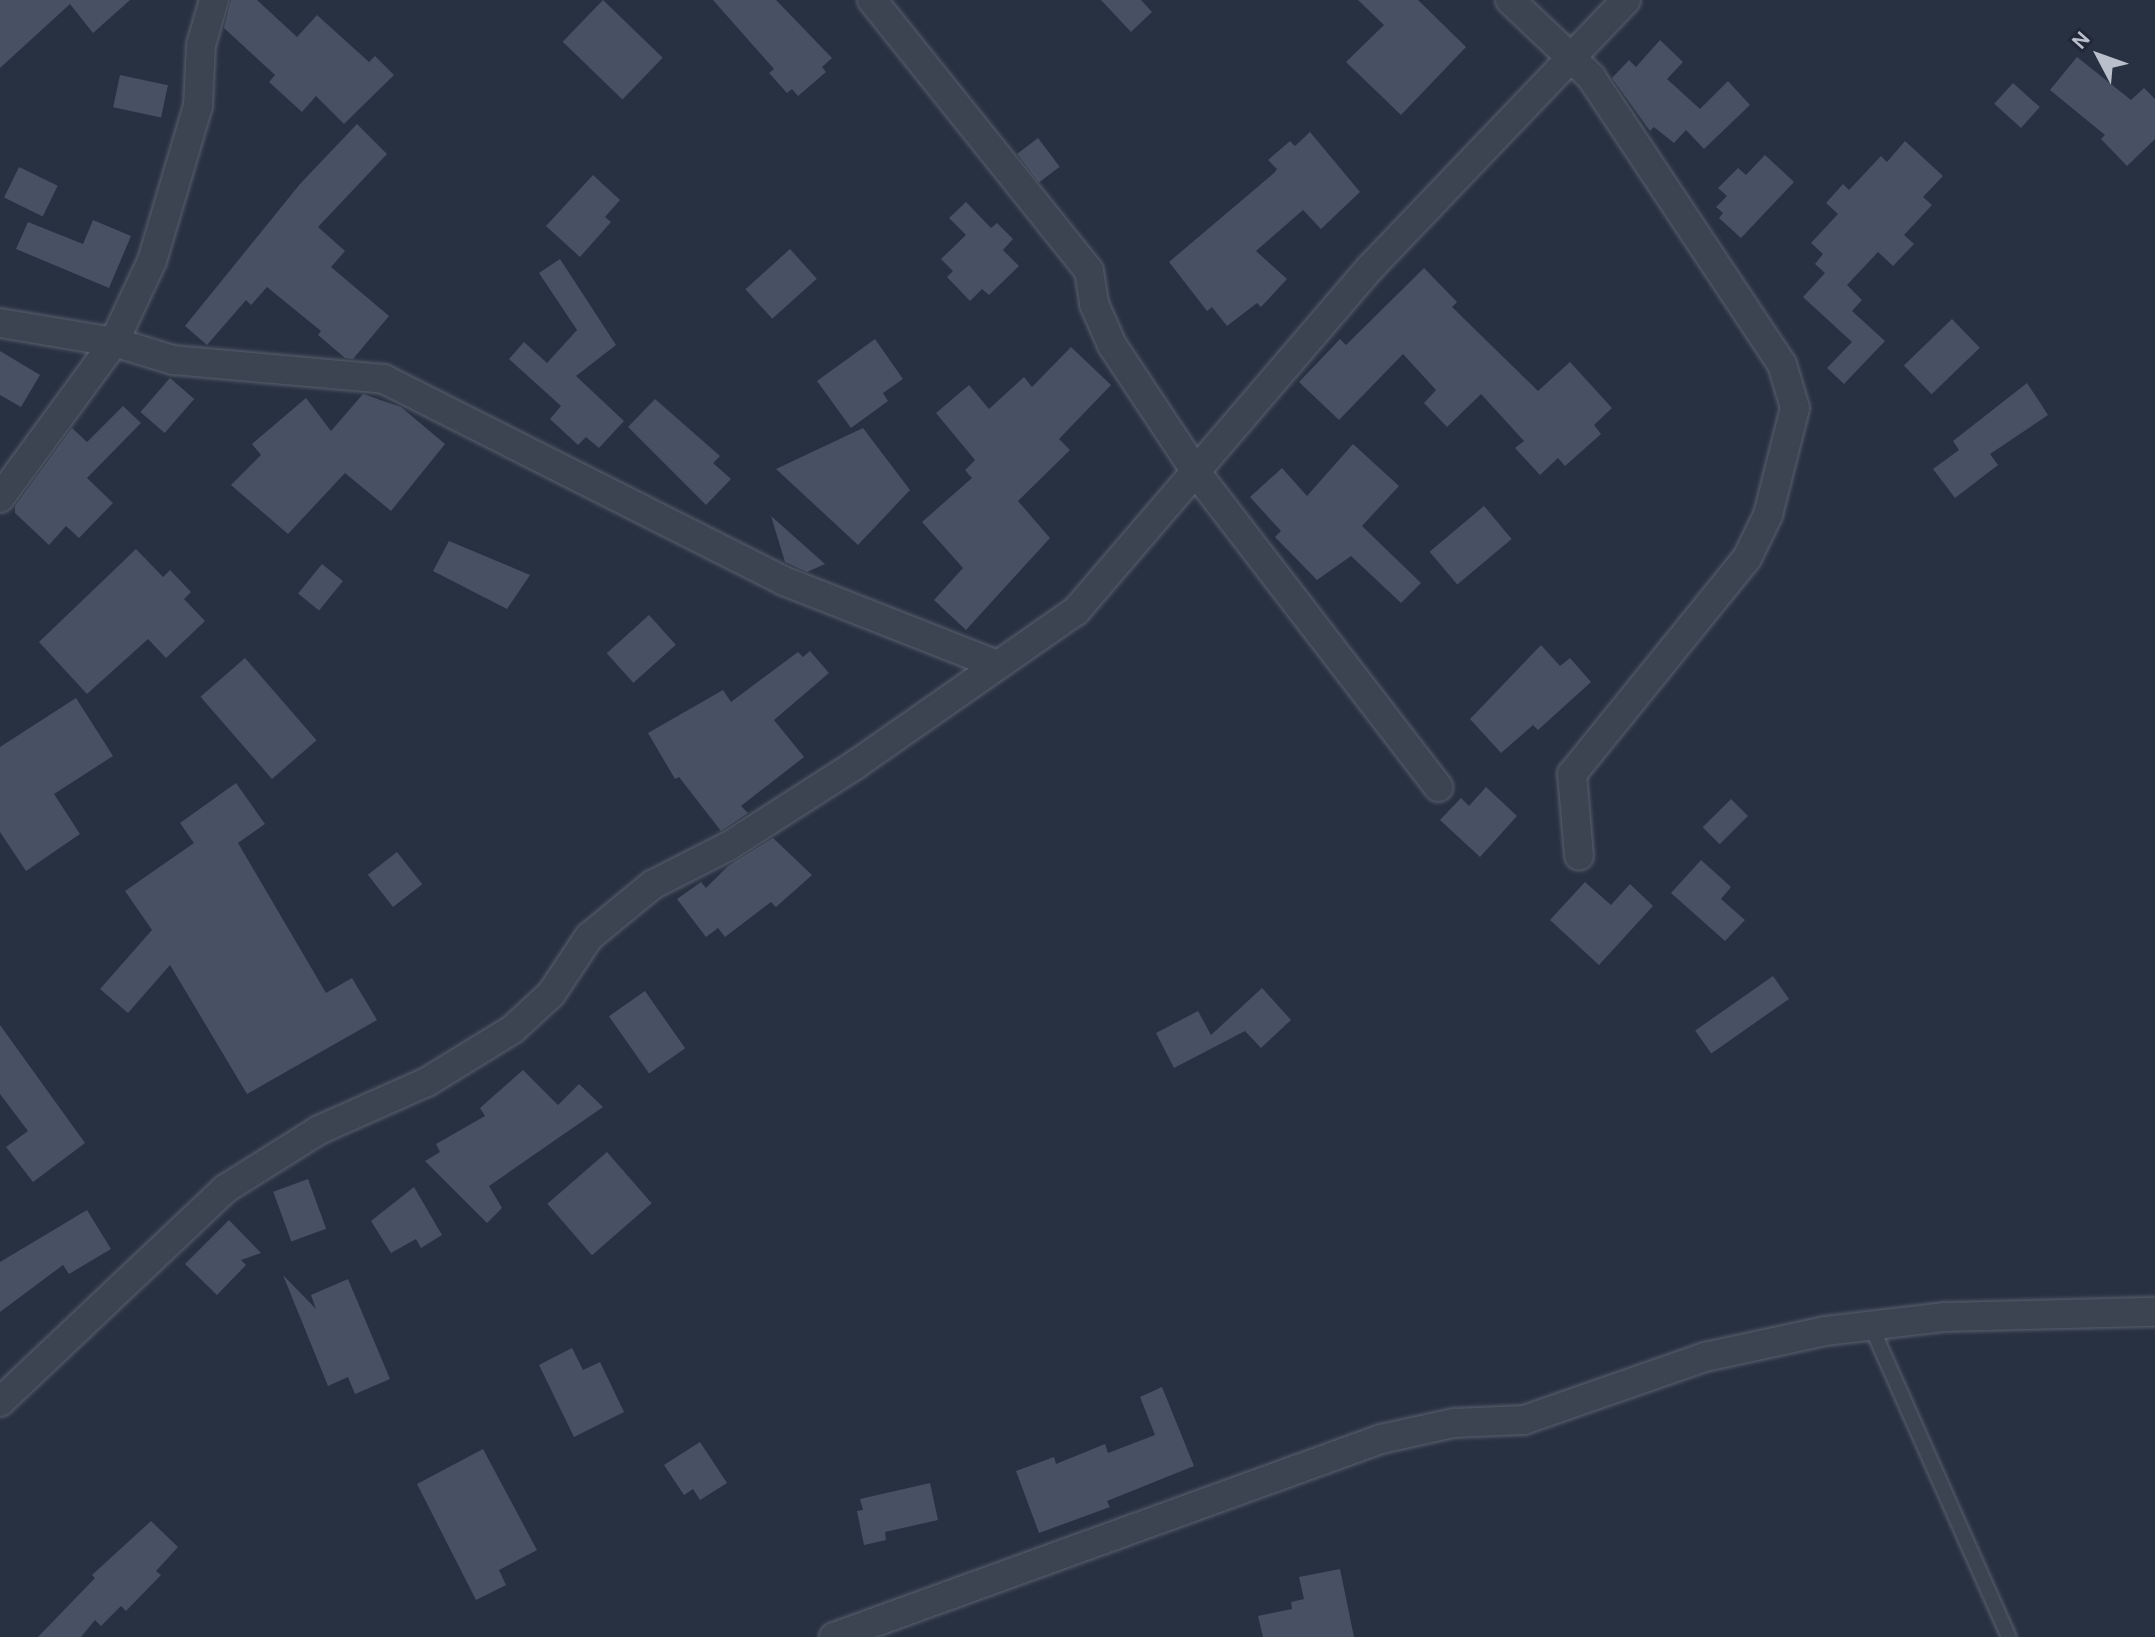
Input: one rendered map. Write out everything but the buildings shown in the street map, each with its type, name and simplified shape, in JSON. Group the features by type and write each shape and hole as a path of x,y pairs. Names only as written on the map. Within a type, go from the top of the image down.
{"street":[{"path":"0,498 114,342 152,261 198,106 201,45 214,0"},
{"path":"872,0 1089,271 1094,304 1112,345 1198,475 1438,787"},
{"path":"1510,0 1591,77 1782,364 1795,408 1768,515 1747,558 1572,774 1579,856"},
{"path":"0,1402 225,1189 319,1130 427,1082 513,1029 551,994 589,937 652,885 729,846 1076,611 1198,475 1371,267 1626,0"},
{"path":"0,323 114,342 173,360 384,379 784,581 997,665"},
{"path":"834,1637 1381,1439 1454,1423 1524,1420 1705,1357 1871,1326 1945,1317 2155,1312"}],"lane":[{"path":"1871,1326 2009,1637"}]}
